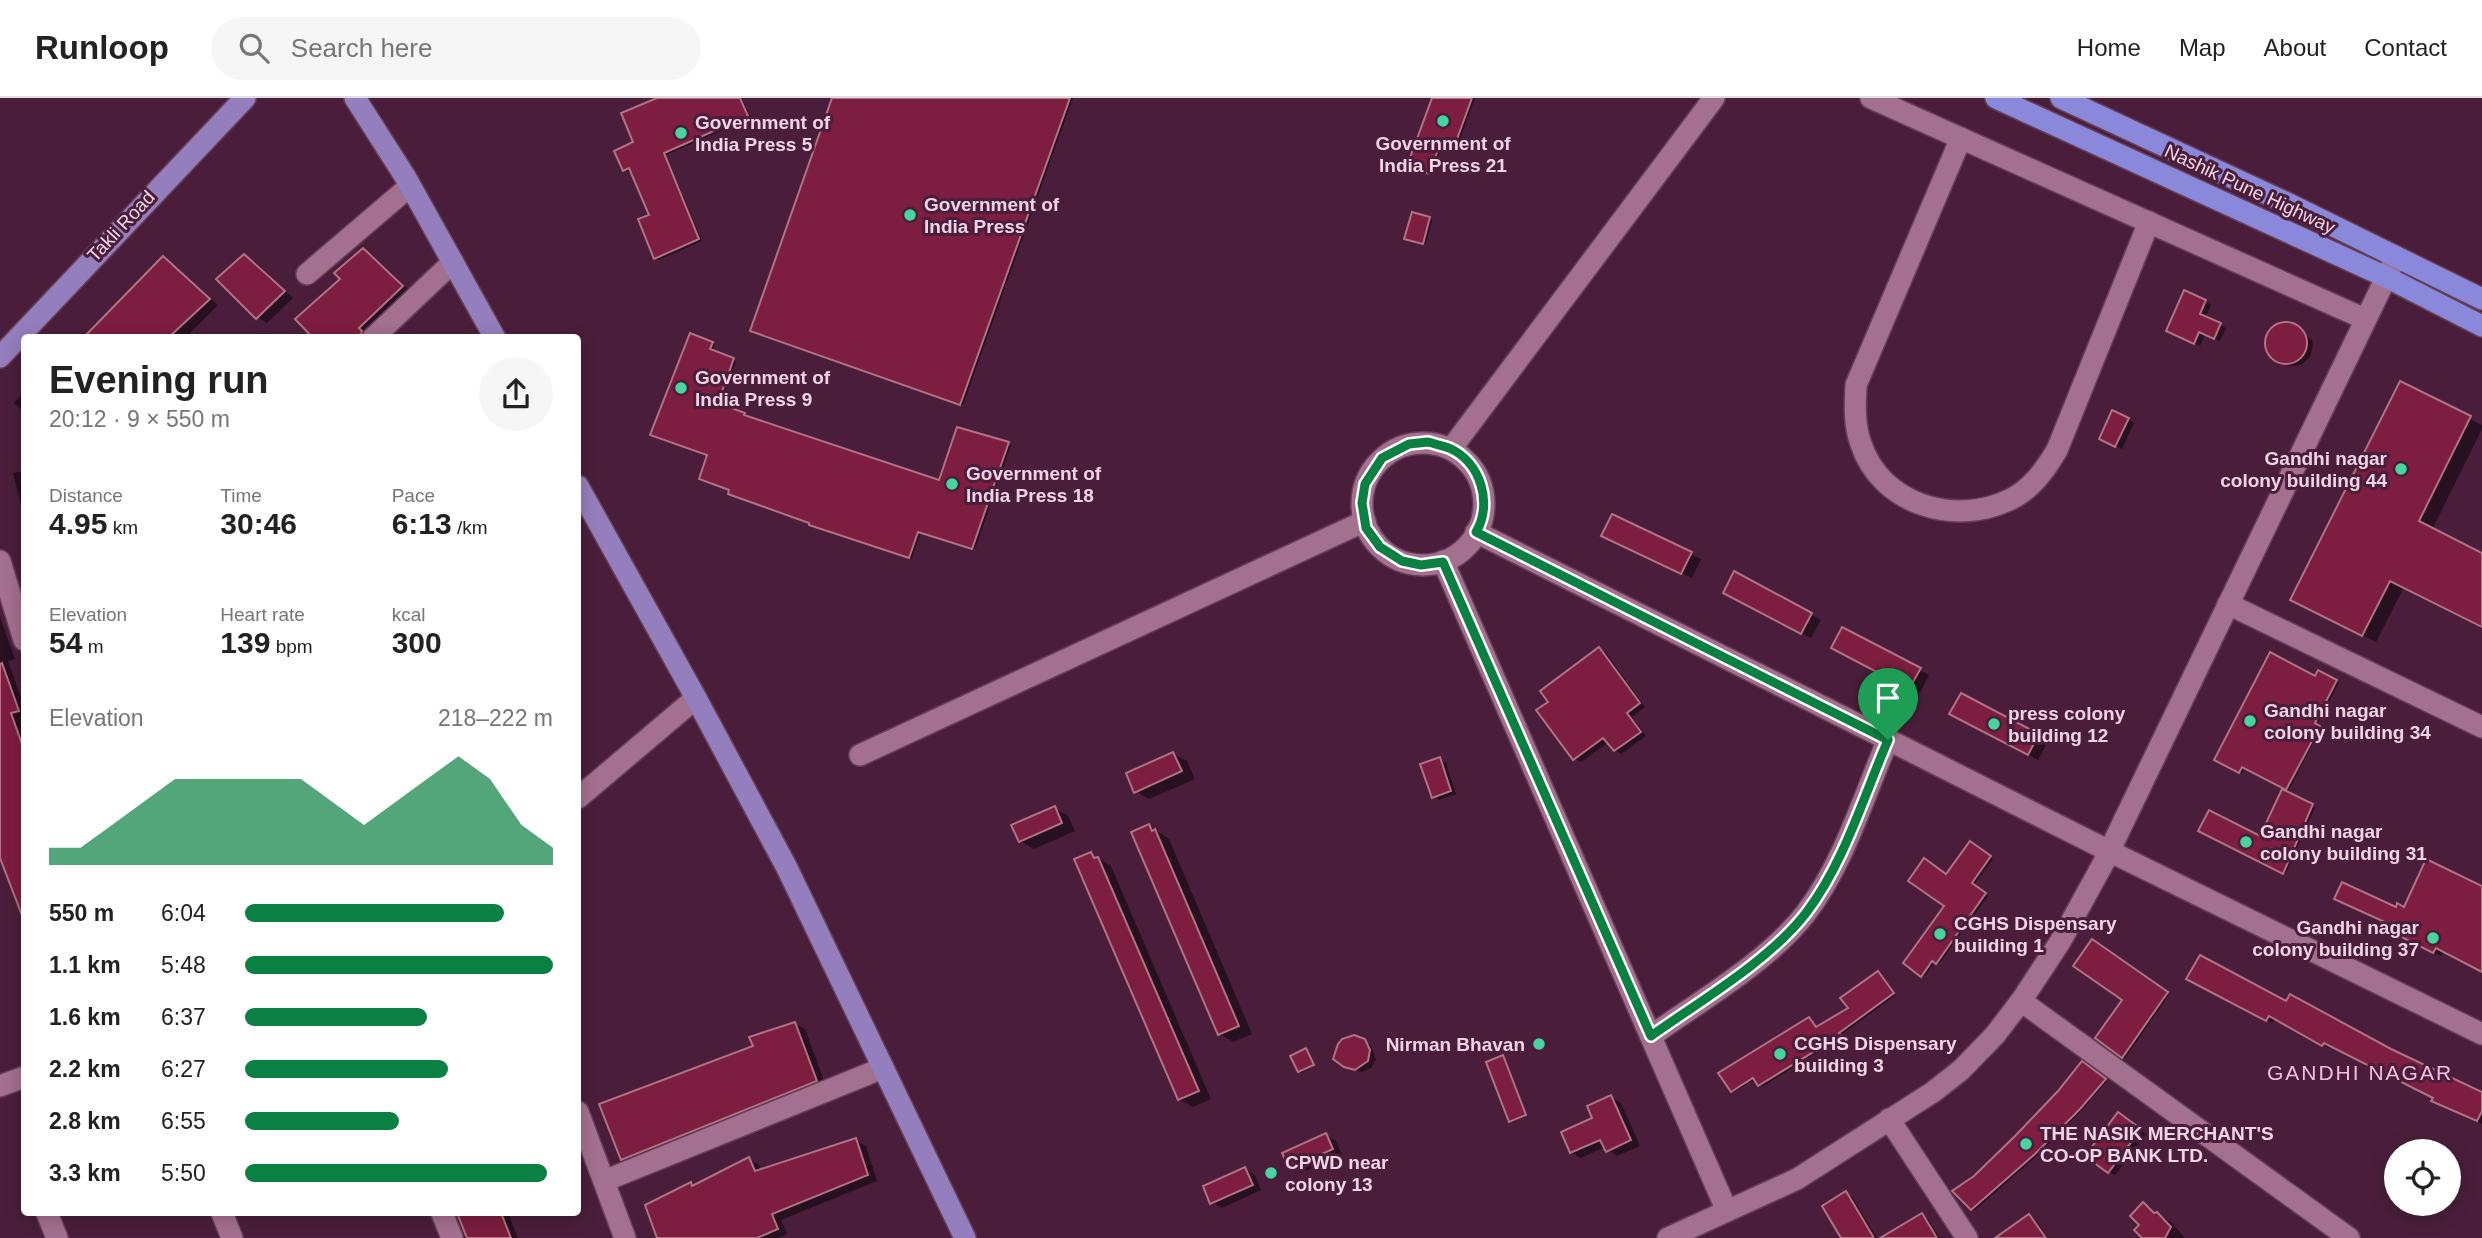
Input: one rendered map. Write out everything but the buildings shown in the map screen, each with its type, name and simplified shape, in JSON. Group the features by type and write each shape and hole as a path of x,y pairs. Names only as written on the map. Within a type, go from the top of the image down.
{"highway":[{"name":"Nashik Pune Highway","path":"1996,98 2386,277 2482,326"},
{"name":"Nashik Pune Highway","path":"2061,98 2289,204 2482,299"}],"main road":[{"name":"Takli Road","path":"22,334 245,98"},
{"path":"355,98 410,186 493,334"},
{"name":"Takli Road","path":"0,357 21,335"},
{"path":"581,491 787,869 965,1238"}],"street":[{"path":"1451,449 1713,98"},
{"path":"1871,98 2365,319"},
{"path":"1961,138 1856,385 1855,422 1861,447 1879,475 1904,497 1933,509 1959,513 1980,511 2011,500 2040,477 2057,450 2148,222"},
{"path":"307,274 410,186"},
{"path":"1668,1238 1797,1179 1933,1092 1961,1070 1995,1035 2021,1001 2060,942 2109,851 2396,257"},
{"path":"377,334 453,262"},
{"path":"1428,442 1451,449 1469,462 1480,480 1485,496 1481,523 1470,544 1443,562 1421,565 1402,561 1380,547 1366,528 1365,521 1362,503 1365,484 1382,458 1409,444 1428,442"},
{"path":"860,754 1365,521"},
{"path":"1476,532 2109,851 2482,1034"},
{"path":"0,561 21,630"},
{"path":"1443,562 1727,1211"},
{"path":"2228,604 2482,727"},
{"path":"581,794 696,698"},
{"path":"1651,1036 1765,955 1805,914 1834,868 1888,740"},
{"path":"2021,1001 2349,1238"},
{"path":"604,1181 883,1068"},
{"path":"0,1086 21,1078"},
{"path":"1889,1119 1967,1238"},
{"path":"581,1120 625,1238"},
{"path":"48,1216 57,1238"},
{"path":"223,1216 232,1238"},
{"path":"443,1216 452,1238"}],"place":[{"name":"Government of India Press 21","path":"1443,121"},
{"name":"Government of India Press 5","path":"681,133"},
{"name":"Government of India Press","path":"910,215"},
{"name":"Government of India Press 9","path":"681,388"},
{"name":"Gandhi nagar colony building 44","path":"2401,469"},
{"name":"Government of India Press 18","path":"952,484"},
{"name":"Gandhi nagar colony building 34","path":"2250,721"},
{"name":"press colony building 12","path":"1994,724"},
{"name":"Gandhi nagar colony building 31","path":"2246,842"},
{"name":"CGHS Dispensary building 1","path":"1940,934"},
{"name":"Gandhi nagar colony building 37","path":"2433,938"},
{"name":"Nirman Bhavan","path":"1539,1044"},
{"name":"CGHS Dispensary building 3","path":"1780,1054"},
{"name":"THE NASIK MERCHANT'S CO-OP BANK LTD.","path":"2026,1144"},
{"name":"CPWD near colony 13","path":"1271,1173"}],"district":[{"name":"GANDHI NAGAR","path":"2360,1072"}],"route":[{"path":"1428,442 1451,449 1469,462 1480,480 1485,496 1481,523 1476,532 1888,740 1834,868 1805,914 1765,955 1651,1036 1443,562 1421,565 1402,561 1380,547 1366,528 1362,503 1365,484 1382,458 1409,444 1428,442"}]}
